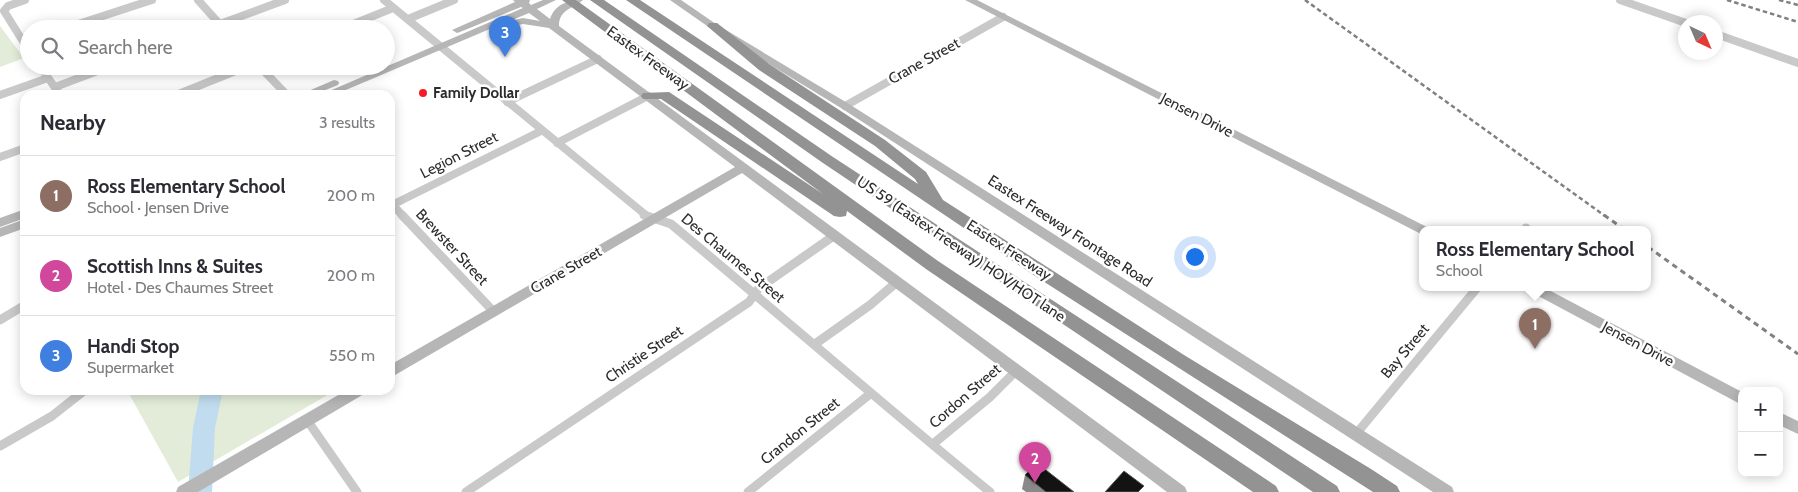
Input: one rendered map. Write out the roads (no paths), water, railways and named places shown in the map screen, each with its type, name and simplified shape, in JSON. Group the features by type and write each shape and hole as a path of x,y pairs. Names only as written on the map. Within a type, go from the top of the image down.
{"highway":[{"name":"Eastex Freeway","path":"568,0 888,234 1269,492"},
{"name":"US 59 (Eastex Freeway) HOV/HOT lane","path":"596,0 609,5 694,68 767,115 828,160 1330,492"},
{"name":"Eastex Freeway","path":"632,0 938,204 1178,360 1332,453 1390,492"},
{"path":"713,26 764,67 880,143 920,176 938,204"},
{"path":"648,96 664,95 858,224 888,234"}],"main road":[{"path":"395,63 525,3 551,0"},
{"path":"554,28 553,19 556,13 578,0"},
{"name":"Eastex Freeway Frontage Road","path":"676,0 713,26 845,106 1446,492"},
{"name":"Jensen Drive","path":"970,0 1419,228"},
{"path":"468,30 490,13 498,2"},
{"path":"525,3 554,28 1179,492"},
{"path":"468,30 523,21 539,22 554,28"},
{"path":"395,58 436,44"},
{"path":"316,90 352,75"},
{"path":"336,90 369,75"},
{"name":"Crane Street","path":"395,369 742,168"},
{"path":"0,224 20,215"},
{"path":"0,233 20,225"},
{"name":"Jensen Drive","path":"1540,291 1738,397"},
{"path":"184,492 350,395"},
{"path":"1783,420 1798,428"}],"street":[{"path":"20,37 4,11 13,4 25,0"},
{"path":"91,20 152,0"},
{"path":"198,0 216,20"},
{"path":"237,20 285,0"},
{"name":"Des Chaumes Street","path":"384,0 644,215 671,224 816,344 870,394 990,492"},
{"path":"408,19 454,0"},
{"path":"1620,0 1678,20"},
{"path":"363,20 393,8"},
{"name":"Crane Street","path":"845,106 1003,17"},
{"path":"1723,36 1798,63"},
{"path":"507,102 598,59"},
{"path":"46,75 57,90"},
{"path":"55,87 87,75"},
{"path":"188,90 226,75"},
{"path":"268,75 282,90"},
{"path":"0,95 48,78"},
{"path":"557,142 648,96"},
{"name":"Legion Street","path":"395,202 541,131"},
{"path":"0,157 20,150"},
{"name":"Brewster Street","path":"395,208 494,312"},
{"name":"Christie Street","path":"466,492 748,302 759,288 835,236"},
{"path":"816,344 870,305 897,282"},
{"name":"Bay Street","path":"1356,434 1475,291"},
{"path":"0,320 20,309"},
{"name":"Cordon Street","path":"933,444 990,397 1016,371"},
{"name":"Crandon Street","path":"748,492 870,394"},
{"path":"0,446 52,416 79,395"},
{"path":"307,420 357,492"}],"waterway":[{"path":"200,492 204,428 211,395"}],"railway":[{"path":"1305,0 1605,216"},
{"path":"1727,0 1798,22"},
{"path":"1779,0 1798,5"},
{"path":"1604,215 1619,226"},
{"path":"1651,249 1798,354"}],"place":[{"name":"Handi Stop","path":"505,57"},
{"name":"Family Dollar","path":"423,93"},
{"name":"Ross Elementary School","path":"1535,349"},
{"name":"Scottish Inns & Suites","path":"1035,483"}]}
